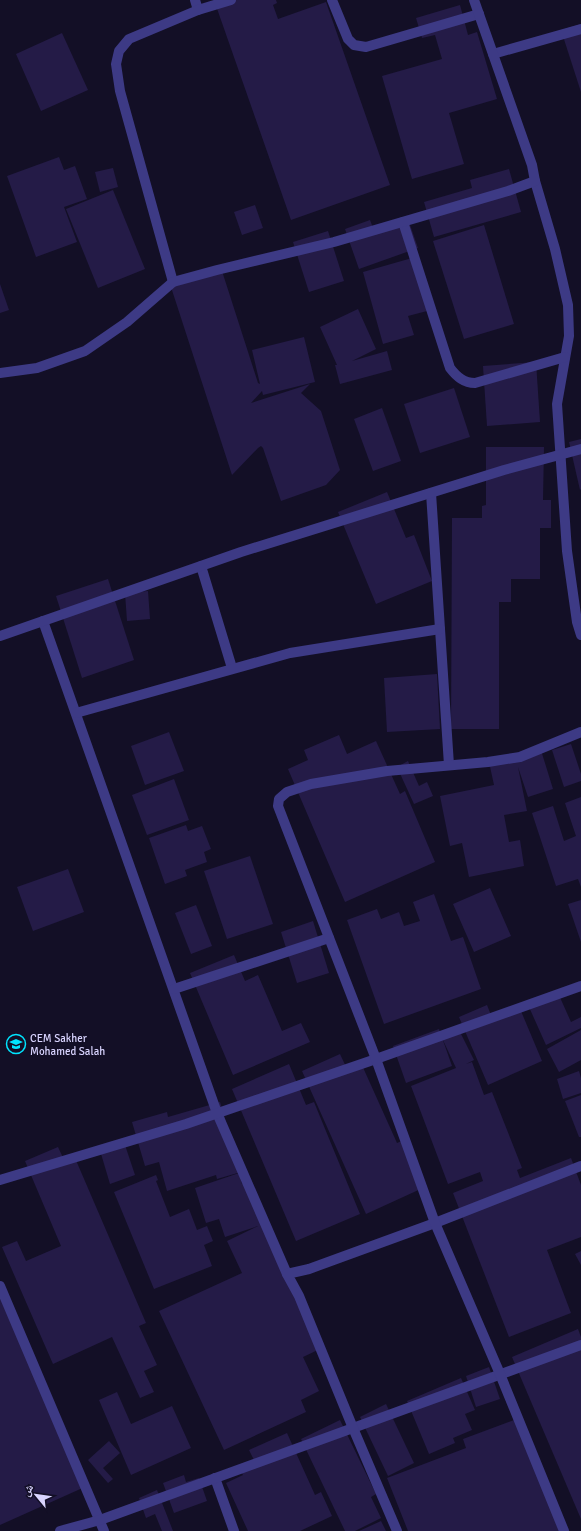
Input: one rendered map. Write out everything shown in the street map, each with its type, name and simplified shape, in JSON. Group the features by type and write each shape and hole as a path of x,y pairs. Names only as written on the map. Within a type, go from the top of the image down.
{"street":[{"path":"173,282 120,91 116,64 119,51 129,39 196,5 230,0"},
{"path":"332,0 348,39 354,45 366,47 479,14"},
{"path":"474,0 532,165 535,181 556,249 568,305 569,336 557,404 567,551 581,635"},
{"path":"493,54 581,29"},
{"path":"0,373 37,368 86,351 127,322 173,282 334,242 508,191 535,181"},
{"path":"403,222 450,368 456,375 467,383 475,383 565,357"},
{"path":"0,636 241,552 431,492 581,449"},
{"path":"431,492 449,765"},
{"path":"201,566 232,668"},
{"path":"43,621 218,1113 287,1274 299,1296 397,1531"},
{"path":"76,713 232,668 290,653 440,629"},
{"path":"564,1531 500,1374 435,1223 376,1059 278,806 279,799 287,792 311,784 387,771 488,762 520,756 581,732"},
{"path":"174,989 329,938"},
{"path":"0,1180 218,1113 376,1059 581,986"},
{"path":"287,1274 310,1269 435,1223 581,1166"},
{"path":"0,1286 104,1531"},
{"path":"60,1531 100,1520 581,1345"},
{"path":"215,1478 234,1531"}],"building":[{"path":"214,0 276,0 277,3 273,5 278,19 326,2 390,185 291,220"},
{"path":"460,5 468,35 477,32 497,99 449,113 464,164 412,179 382,76 442,59 435,35 422,38 416,18"},
{"path":"581,24 581,92 561,30"},
{"path":"62,33 88,90 41,111 16,54"},
{"path":"59,157 64,170 75,166 87,199 64,207 77,242 36,257 7,176"},
{"path":"113,168 118,187 100,192 95,172"},
{"path":"509,169 521,212 434,237 424,202 472,188 470,180"},
{"path":"113,190 145,269 98,288 66,209"},
{"path":"255,205 263,228 242,235 234,212"},
{"path":"370,220 373,228 409,222 418,248 359,269 345,229"},
{"path":"484,225 514,324 464,339 433,241"},
{"path":"328,231 344,281 309,292 293,242"},
{"path":"412,258 427,311 408,316 414,335 383,344 363,272"},
{"path":"222,271 258,383 260,384 252,350 304,337 315,382 263,395 262,391 251,403 310,384 301,393 321,411 340,470 326,485 281,501 261,446 232,475 170,284"},
{"path":"0,284 9,310 0,313"},
{"path":"358,309 376,349 352,361 387,351 392,370 340,384 335,365 337,365 320,327"},
{"path":"536,362 540,422 487,426 483,366"},
{"path":"454,388 470,437 420,453 404,404"},
{"path":"382,408 401,461 373,471 354,419"},
{"path":"581,439 581,489 580,490 569,442"},
{"path":"486,447 544,447 543,500 551,500 551,528 540,528 540,579 511,579 511,602 499,602 499,729 451,729 452,518 482,518 482,506 486,505"},
{"path":"387,492 406,538 414,535 432,581 376,604 338,512"},
{"path":"108,579 134,660 82,678 56,596"},
{"path":"148,591 150,619 127,621 125,593"},
{"path":"437,674 440,729 387,732 384,678"},
{"path":"169,732 184,771 145,785 131,746"},
{"path":"339,735 347,754 376,741 400,794 405,791 435,862 345,902 288,769 308,760 304,750"},
{"path":"571,744 581,774 581,781 564,787 552,750"},
{"path":"540,747 553,789 528,797 518,767 527,811 504,815 509,842 520,840 524,866 469,877 462,843 450,846 440,796 494,785 489,762"},
{"path":"408,761 419,786 427,782 433,796 414,804 397,767"},
{"path":"174,779 189,820 147,835 132,795"},
{"path":"581,797 581,887 578,879 556,886 532,813 553,806 564,841 576,836 565,803"},
{"path":"186,825 188,831 202,826 211,849 204,852 207,862 185,870 187,876 165,884 149,838"},
{"path":"250,856 273,924 227,939 204,871"},
{"path":"68,869 84,912 33,931 17,887"},
{"path":"490,888 511,936 474,952 453,904"},
{"path":"434,894 451,941 463,937 481,989 384,1024 347,920 377,909 381,919 399,912 404,926 420,921 413,902"},
{"path":"581,900 581,942 568,904"},
{"path":"196,905 212,946 191,954 175,913"},
{"path":"313,921 329,973 297,983 281,932"},
{"path":"234,955 245,981 258,975 282,1031 301,1023 310,1042 233,1075 190,973"},
{"path":"558,993 571,1022 581,1017 581,1028 546,1045 529,1007"},
{"path":"518,1004 542,1061 488,1085 459,1017 487,1005 491,1015"},
{"path":"439,1029 452,1066 406,1083 393,1046"},
{"path":"459,1030 474,1060 466,1064 472,1062 484,1095 492,1092 522,1168 517,1170 520,1178 571,1158 581,1185 581,1237 547,1250 571,1313 509,1337 453,1193 483,1181 480,1172 448,1184 411,1086 456,1068 442,1038"},
{"path":"581,1030 581,1060 559,1072 547,1049"},
{"path":"340,1054 347,1069 361,1063 397,1143 404,1140 425,1187 366,1214 302,1071"},
{"path":"289,1064 306,1105 314,1102 360,1214 296,1241 232,1089"},
{"path":"579,1071 581,1078 581,1093 563,1099 557,1079"},
{"path":"581,1095 581,1137 579,1137 565,1101"},
{"path":"220,1102 241,1172 217,1179 216,1175 167,1191 159,1162 145,1166 132,1122 167,1112 168,1117"},
{"path":"123,1139 135,1175 110,1184 99,1147"},
{"path":"58,1147 65,1162 75,1158 146,1323 139,1326 157,1365 144,1371 154,1392 140,1398 112,1337 53,1364 2,1247 17,1241 26,1261 61,1246 25,1161"},
{"path":"239,1173 242,1184 248,1182 322,1348 303,1357 319,1391 301,1400 306,1412 224,1450 159,1311 242,1273 227,1241 258,1226 225,1237 219,1219 206,1223 195,1188"},
{"path":"156,1175 158,1180 156,1181 170,1217 189,1209 197,1230 207,1226 213,1241 204,1245 212,1266 154,1289 114,1192"},
{"path":"581,1251 581,1265 575,1254"},
{"path":"0,1289 87,1486 0,1525"},
{"path":"578,1329 581,1337 581,1519 512,1357"},
{"path":"489,1367 500,1399 476,1407 466,1376"},
{"path":"461,1378 475,1410 465,1414 472,1430 453,1438 455,1443 429,1454 407,1401"},
{"path":"117,1392 131,1424 172,1406 191,1448 131,1475 99,1400"},
{"path":"386,1404 414,1463 388,1476 360,1417"},
{"path":"517,1419 559,1531 408,1531 387,1478 466,1448 463,1439"},
{"path":"340,1420 376,1494 371,1497 381,1518 355,1531 345,1531 301,1439"},
{"path":"287,1433 315,1495 321,1492 332,1516 300,1531 248,1531 226,1483 243,1475 240,1469 255,1462 249,1450"},
{"path":"109,1441 120,1453 103,1468 113,1479 108,1483 88,1460"},
{"path":"184,1475 186,1482 199,1478 207,1501 174,1513 163,1483"},
{"path":"157,1490 173,1531 162,1531 155,1514 146,1518 139,1498"},
{"path":"381,1521 386,1531 359,1531"}],"place":[{"name":"CEM Sakher Mohamed Salah","path":"16,1044"}]}
